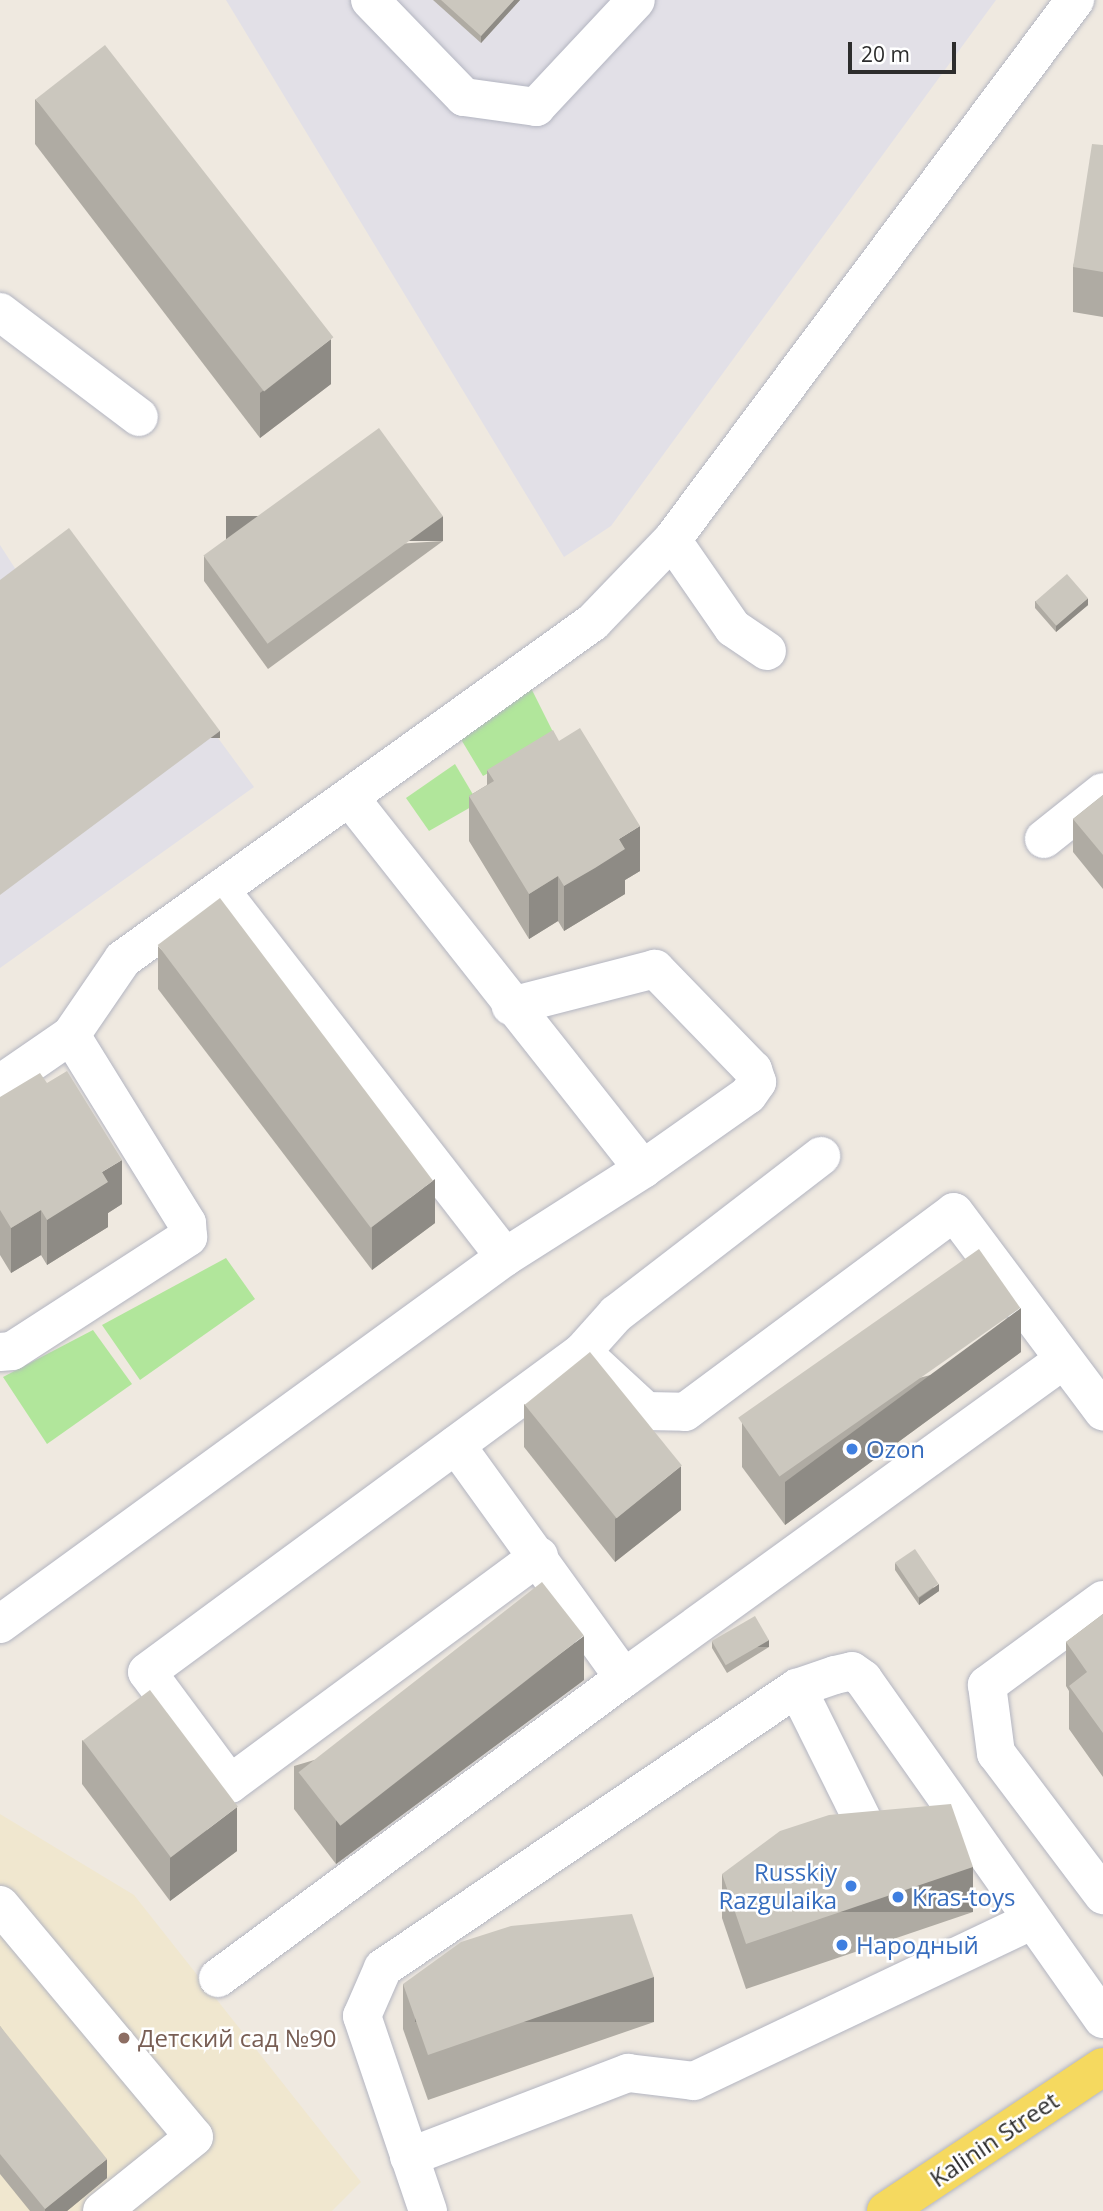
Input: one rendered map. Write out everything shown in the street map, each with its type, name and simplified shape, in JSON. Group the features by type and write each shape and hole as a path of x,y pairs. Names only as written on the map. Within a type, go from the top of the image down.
{"main road":[{"name":"Kalinin Street","path":"886,2211 1103,2067"}],"lane":[{"path":"370,0 464,97 536,107 636,0"},
{"path":"0,1084 71,1035 123,959 593,622 672,540 1075,0"},
{"path":"0,312 139,417"},
{"path":"672,540 733,628 767,651"},
{"path":"1044,839 1103,792"},
{"path":"350,798 511,1006 643,1168"},
{"path":"220,889 505,1257"},
{"path":"5,1611 505,1257 643,1168 748,1095 757,1082 753,1070 655,969 511,1006"},
{"path":"0,1352 23,1344 188,1237 187,1223 71,1035"},
{"path":"539,1556 230,1784 147,1672 582,1352 615,1314 821,1156"},
{"path":"582,1352 646,1410 685,1412 954,1212 1062,1361 1103,1411"},
{"path":"218,1978 624,1678 1062,1361"},
{"path":"456,1445 539,1556 624,1678"},
{"path":"1103,1600 987,1685 996,1753 1103,1895"},
{"path":"428,2211 362,2016 383,1968 797,1688 852,1671 863,1679 1031,1921 1103,2019"},
{"path":"797,1688 862,1819"},
{"path":"0,1905 194,2137 102,2211"},
{"path":"409,2157 628,2073 694,2081 1031,1921"}],"shaded area":[{"path":"226,0 996,0 611,526 564,557"},
{"path":"69,535 254,787 0,968 0,545 18,573"},
{"name":"Детский сад №90","path":"0,1814 134,1895 361,2182 332,2211 0,2211"}],"green space":[{"path":"531,688 555,736 483,776 459,736"},
{"path":"455,764 478,803 429,831 406,798"},
{"path":"226,1258 255,1299 140,1380 102,1325"},
{"path":"93,1330 132,1384 47,1444 3,1377"}],"building":[{"path":"441,0 514,0 481,36"},
{"path":"105,45 333,337 264,392 36,99"},
{"path":"1092,144 1103,145 1103,272 1073,267"},
{"path":"379,428 443,516 268,644 203,556"},
{"path":"69,528 220,731 0,895 0,580"},
{"path":"1067,574 1088,598 1056,626 1035,602"},
{"path":"580,728 640,826 619,839 625,849 595,868 564,886 558,876 529,894 469,796 494,781 487,770 553,730 559,741"},
{"path":"1103,795 1103,855 1073,819"},
{"path":"220,898 433,1181 371,1228 158,945"},
{"path":"67,1071 122,1160 102,1172 108,1182 47,1220 41,1210 11,1228 0,1210 0,1097 40,1073 47,1083"},
{"path":"979,1249 1020,1308 779,1477 738,1418"},
{"path":"590,1352 682,1465 617,1518 525,1405"},
{"path":"915,1549 938,1584 919,1597 895,1562"},
{"path":"542,1582 584,1636 340,1826 299,1772"},
{"path":"1103,1614 1103,1733 1069,1686 1087,1672 1066,1642"},
{"path":"755,1616 769,1640 726,1665 712,1641"},
{"path":"150,1690 238,1807 171,1857 83,1741"},
{"path":"951,1804 973,1867 746,1944 722,1874 780,1831 829,1815"},
{"path":"632,1914 654,1977 428,2055 403,1984 461,1942 511,1926"},
{"path":"0,2026 107,2159 45,2209 0,2154"}],"place":[{"name":"Ozon","path":"852,1449"},
{"name":"Russkiy Razgulaika","path":"851,1886"},
{"name":"Kras-toys","path":"898,1897"},
{"name":"Народный","path":"842,1945"},
{"name":"Детский сад №90","path":"124,2038"}]}
